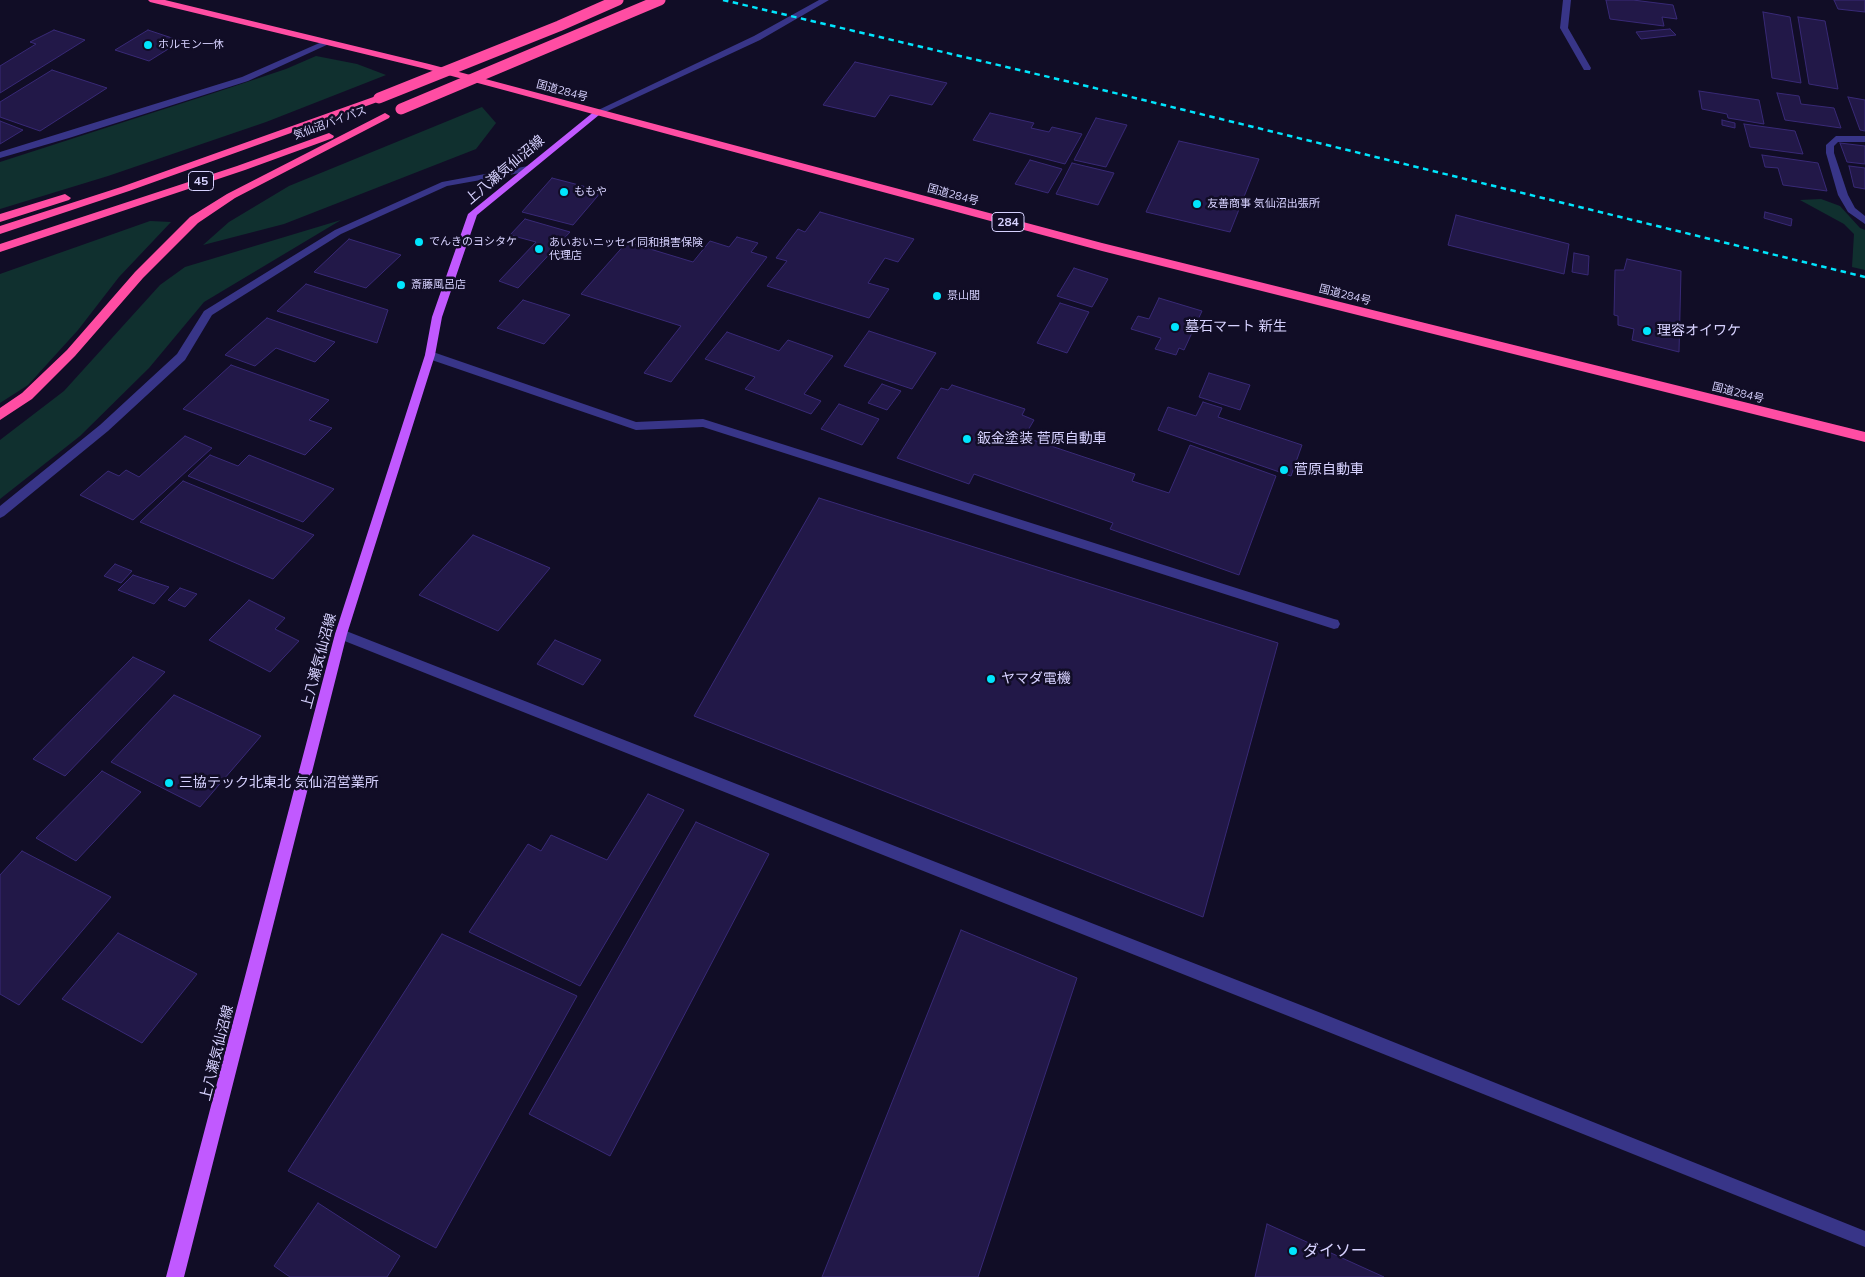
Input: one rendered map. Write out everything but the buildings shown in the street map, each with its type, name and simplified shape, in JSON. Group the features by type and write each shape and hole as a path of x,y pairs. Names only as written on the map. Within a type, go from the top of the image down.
{"highway":[{"name":"国道284号","path":"153,0 425,66 1102,247 1865,438"},
{"name":"気仙沼バイパス","path":"0,230 313,123 559,26 618,0"},
{"name":"気仙沼バイパス","path":"0,248 241,168 385,116 660,0"},
{"path":"0,415 27,396 71,353 151,262 194,220 231,196 385,116"},
{"path":"0,218 313,123"}],"main road":[{"name":"上八瀬気仙沼線","path":"175,1277 341,634 430,355 437,317 473,214 596,113"}],"street":[{"path":"596,113 757,38 810,4 825,0"},
{"path":"1567,0 1564,28 1587,68"},
{"path":"0,155 66,136 245,78 328,43"},
{"path":"1865,139 1836,139 1830,145 1830,153 1843,195 1851,210 1865,221"},
{"path":"0,513 118,415 181,357 208,313 244,289 338,232 445,184 528,169"},
{"path":"430,355 636,426 703,423 1334,624"},
{"path":"341,634 1321,1021 1865,1239"}],"green space":[{"path":"316,56 357,64 386,75 266,122 108,176 0,209 0,162 286,69"},
{"path":"482,107 496,123 476,149 284,224 203,245 229,222 289,186"},
{"path":"1821,199 1840,206 1860,228 1865,230 1865,270 1852,267 1854,234 1844,224 1800,200"},
{"path":"341,220 204,302 149,368 80,436 0,499 0,440 64,391 160,285 185,267"},
{"path":"150,221 171,222 119,277 78,330 28,385 0,403 0,274"}],"railway":[{"path":"723,0 1070,82 1865,277"}],"place":[{"name":"ホルモン一休","path":"148,45"},
{"name":"ももや","path":"564,192"},
{"name":"友善商事 気仙沼出張所","path":"1197,204"},
{"name":"でんきのヨシタケ","path":"419,242"},
{"name":"あいおいニッセイ同和損害保険 代理店","path":"539,249"},
{"name":"斎藤風呂店","path":"401,285"},
{"name":"景山閣","path":"937,296"},
{"name":"墓石マート 新生","path":"1175,327"},
{"name":"理容オイワケ","path":"1647,331"},
{"name":"鈑金塗装 菅原自動車","path":"967,439"},
{"name":"菅原自動車","path":"1284,470"},
{"name":"ヤマダ電機","path":"991,679"},
{"name":"三協テック北東北 気仙沼営業所","path":"169,783"},
{"name":"ダイソー","path":"1293,1251"}]}
